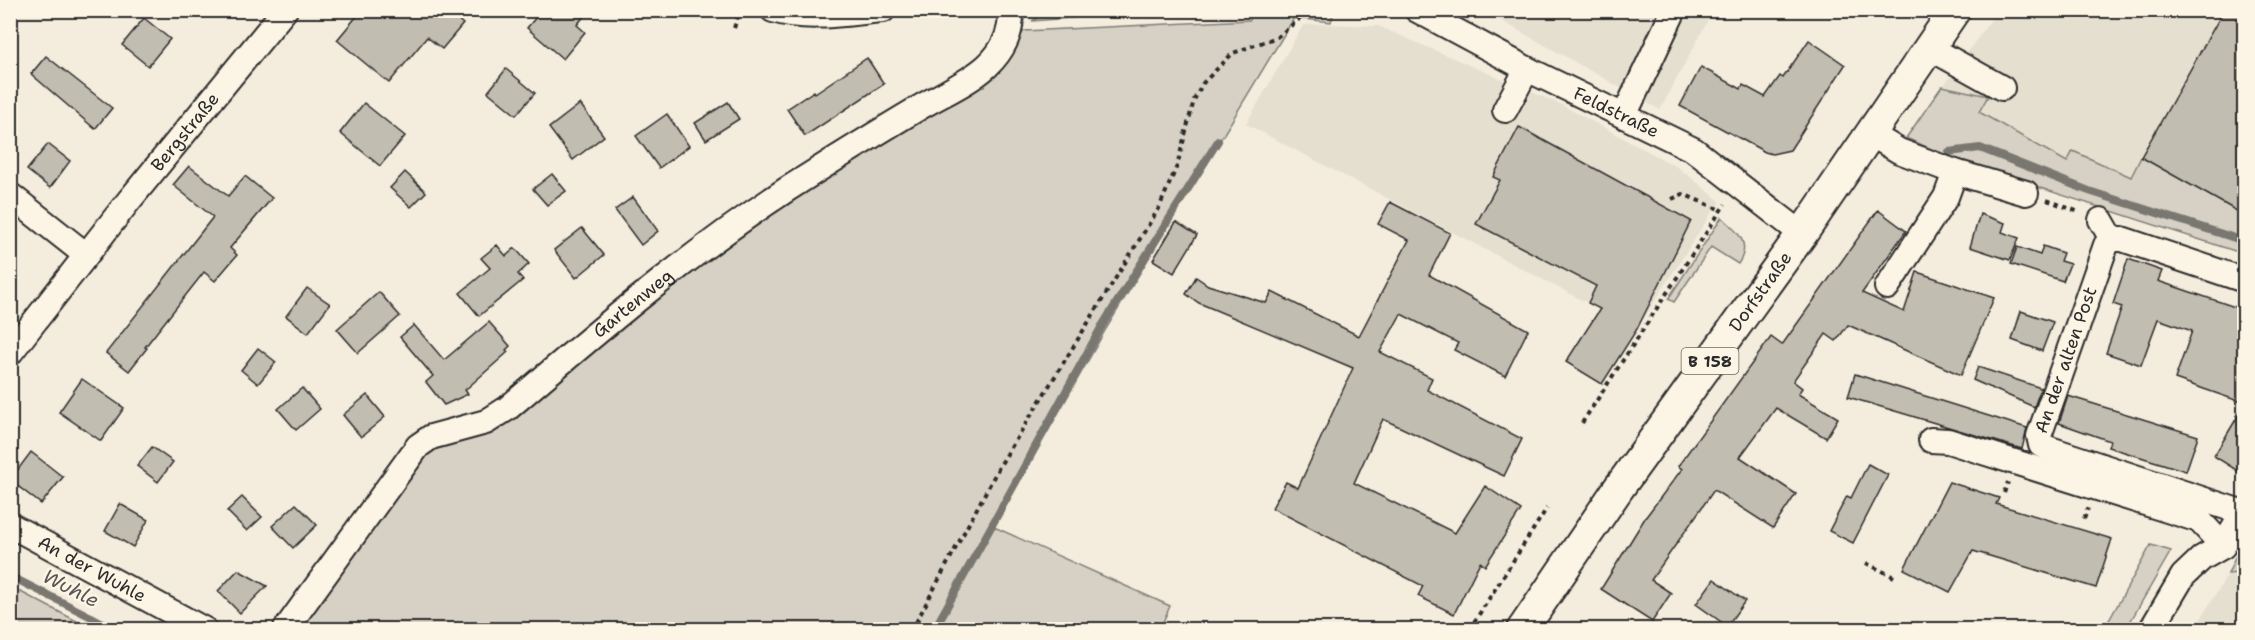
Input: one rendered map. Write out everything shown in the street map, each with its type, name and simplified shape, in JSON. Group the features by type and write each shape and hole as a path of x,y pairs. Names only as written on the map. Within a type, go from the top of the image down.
{"main road":[{"name":"Dorfstraße","path":"1522,630 1615,494 1802,234 1955,10"}],"street":[{"name":"Bergstraße","path":"10,353 86,255 285,10"},
{"path":"773,10 788,15 883,10"},
{"name":"Gartenweg","path":"285,630 418,446 431,437 486,422 508,408 638,297 737,224 856,146 972,77 994,59 1007,40 1012,25 1011,10"},
{"name":"Feldstraße","path":"1418,10 1527,69 1694,150 1802,234"},
{"path":"1624,116 1674,10"},
{"path":"1930,48 2002,88"},
{"path":"1504,110 1527,69"},
{"path":"1871,134 1899,151 1955,172 2026,193"},
{"path":"1887,287 1946,197 1955,172"},
{"path":"10,195 86,255"},
{"path":"2106,229 2122,239 2244,280"},
{"name":"An der alten Post","path":"2106,229 2106,245 2039,436 2041,444 2244,513"},
{"path":"1931,440 1948,441 2199,520 2223,546"},
{"path":"2151,630 2183,576 2202,558 2223,546 2244,513"},
{"name":"An der Wuhle","path":"10,525 205,630"}],"path":[{"path":"734,28 740,10"},
{"path":"912,630 999,467 1159,208 1177,166 1194,100 1203,83 1233,53 1277,37 1311,10"},
{"path":"2026,193 2106,229"},
{"path":"1672,199 1683,194 1721,210"},
{"path":"1582,423 1725,203"},
{"path":"1469,630 1547,508"},
{"path":"1866,563 1894,577"}],"shaded area":[{"path":"1048,11 1109,11 1111,13 1159,11 1032,21"},
{"path":"1252,11 1334,11 1331,22 1294,18 1106,329 994,527 1170,606 1160,629 292,630 430,448 591,347 790,198 1005,57 1024,31 1250,20"},
{"path":"1484,11 1713,11 1660,110"},
{"path":"1997,11 2244,11 2244,242 1906,138"},
{"path":"1303,25 1378,26 1562,105 1679,168 1721,202 1710,215 1637,329 1246,124"},
{"path":"1942,86 1988,96 1979,112 2067,162 2073,151 2131,177 2141,157 2244,215 2244,254 1963,163 1906,138"},
{"path":"1722,217 1738,233 1743,244 1744,250 1738,264 1711,247 1674,302 1668,299"},
{"path":"2243,540 2244,578 2239,573 2228,574"},
{"path":"2151,545 2171,551 2126,629 2115,629 2107,624"},
{"path":"2239,572 2244,578 2244,629 2194,630 2228,574"},
{"path":"11,587 92,629 11,629"}],"building":[{"path":"362,10 447,10 463,24 442,49 427,37 389,83 337,40"},
{"path":"542,10 589,10 577,25 585,32 563,59 527,28"},
{"path":"2224,10 2244,10 2244,215 2141,157"},
{"path":"144,18 170,39 148,66 122,45"},
{"path":"1809,40 1845,65 1790,150 1772,154 1765,152 1680,106 1701,67 1741,89 1743,85 1765,97 1780,76 1783,78"},
{"path":"46,56 112,108 95,129 31,74"},
{"path":"867,58 884,84 805,136 787,109"},
{"path":"506,69 535,93 516,115 488,92"},
{"path":"728,102 739,119 706,140 695,123"},
{"path":"364,103 405,136 380,166 340,133"},
{"path":"580,104 604,136 573,160 549,128"},
{"path":"667,114 689,146 659,168 636,136"},
{"path":"1519,127 1691,221 1637,329 1602,384 1566,362 1600,309 1588,303 1596,286 1476,224 1500,180 1493,177"},
{"path":"48,144 70,161 50,188 27,170"},
{"path":"189,166 228,196 245,176 272,198 230,248 237,255 215,281 204,272 129,371 106,353 213,217 173,185"},
{"path":"405,172 426,192 411,207 390,188"},
{"path":"552,174 566,191 547,205 533,189"},
{"path":"633,197 658,231 641,245 615,210"},
{"path":"1390,202 1450,233 1429,275 1528,330 1505,376 1454,350 1458,343 1401,314 1380,352 1432,378 1427,390 1522,439 1504,476 1383,419 1354,483 1455,533 1485,486 1521,510 1485,566 1480,562 1454,614 1418,596 1423,586 1272,508 1286,482 1298,488 1353,368 1199,303 1186,294 1196,277 1208,285 1266,303 1272,292 1359,336 1409,240 1378,224"},
{"path":"1878,210 1906,231 1862,293 1904,312 1917,272 1994,298 1961,375 1848,325 1836,341 1826,334 1793,381 1802,388 1798,394 1838,418 1826,438 1776,408 1740,457 1796,494 1773,528 1714,490 1651,580 1671,593 1652,622 1601,589 1645,518 1682,469 1678,466 1771,337 1782,345"},
{"path":"1980,214 2005,223 2002,232 2019,238 2010,260 1970,247"},
{"path":"1176,222 1197,235 1174,273 1153,260"},
{"path":"582,228 604,255 576,278 554,250"},
{"path":"497,245 506,256 515,248 529,264 518,274 523,280 479,316 460,293 490,268 481,258"},
{"path":"2043,246 2063,253 2060,261 2070,264 2063,281 2011,264 2017,247 2040,255"},
{"path":"2128,259 2162,271 2158,281 2244,310 2244,403 2175,379 2192,331 2158,319 2141,365 2106,353 2122,307 2113,304"},
{"path":"307,288 330,304 308,333 286,316"},
{"path":"379,292 400,316 358,353 337,329"},
{"path":"2021,311 2053,322 2042,351 2012,340"},
{"path":"489,322 510,346 506,350 508,352 465,390 468,394 444,405 426,382 433,376 400,337 414,325 444,360"},
{"path":"258,348 276,362 258,384 241,370"},
{"path":"1978,367 2041,388 2034,407 1973,380"},
{"path":"1855,374 2027,428 2022,449 1848,397"},
{"path":"82,379 124,408 101,441 59,412"},
{"path":"302,388 320,409 296,430 278,409"},
{"path":"367,395 385,417 361,437 343,415"},
{"path":"2068,396 2198,436 2186,471 2108,447 2110,441 2059,423"},
{"path":"2244,406 2244,475 2214,456"},
{"path":"152,447 173,462 158,482 137,466"},
{"path":"31,452 63,477 41,504 10,480"},
{"path":"1868,464 1888,475 1853,543 1829,531 1847,496 1851,498"},
{"path":"1949,482 1999,498 1996,504 2112,539 2096,588 1973,551 1950,592 1904,569"},
{"path":"242,497 262,517 247,531 227,511"},
{"path":"120,504 148,520 133,547 105,531"},
{"path":"296,504 317,525 293,548 272,526"},
{"path":"238,570 267,586 240,613 218,591"},
{"path":"1714,579 1745,601 1727,626 1696,604"}],"waterway":[{"path":"934,630 1102,326 1218,141"},
{"path":"1949,152 1980,148 2089,191 2244,241"},
{"name":"Wuhle","path":"10,576 117,630"}]}
